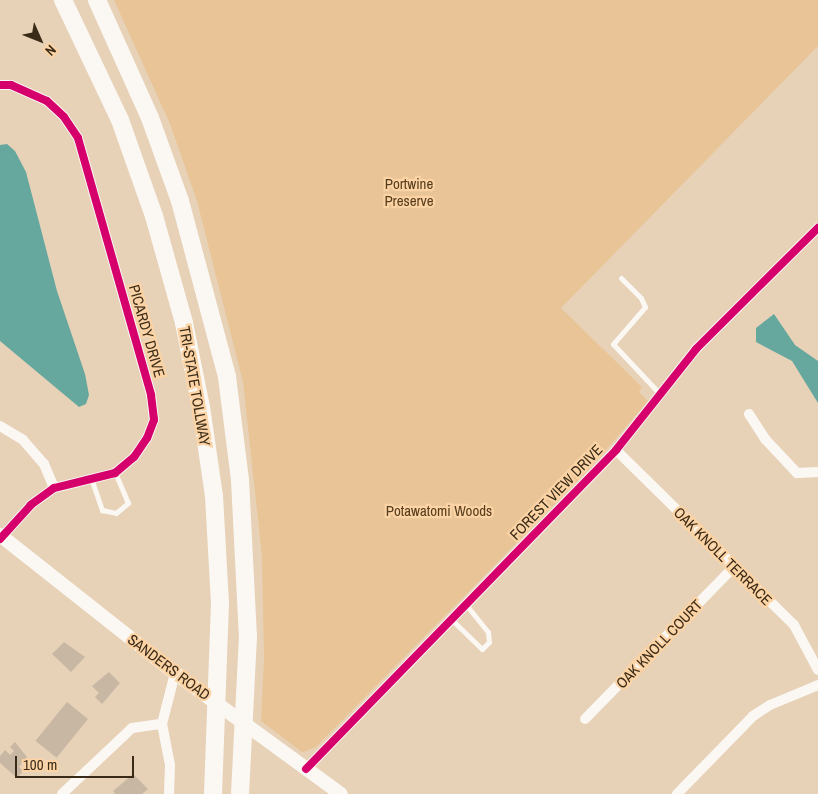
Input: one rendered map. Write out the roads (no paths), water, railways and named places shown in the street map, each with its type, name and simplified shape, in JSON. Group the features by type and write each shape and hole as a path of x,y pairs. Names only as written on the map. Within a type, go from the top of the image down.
{"highway":[{"name":"TRI-STATE TOLLWAY","path":"63,0 120,120 154,216 184,323 214,496 220,603 219,666 212,794"},
{"name":"TRI-STATE TOLLWAY","path":"97,0 150,118 180,201 228,377 241,490 248,636 240,794"}],"main road":[{"name":"SANDERS ROAD","path":"1,537 175,673 341,794"}],"street":[{"name":"PICARDY DRIVE","path":"0,85 11,85 47,101 78,138 151,395 154,420 147,438 134,457 115,473 92,481 54,488 31,505 1,537"},
{"name":"FOREST VIEW DRIVE","path":"306,769 616,450 696,349 818,228"},
{"path":"749,414 765,439 797,472 818,472"},
{"path":"0,426 23,440 39,458 54,488"},
{"name":"OAK KNOLL TERRACE","path":"616,450 794,625 818,670"},
{"name":"OAK KNOLL COURT","path":"585,719 734,568"},
{"path":"169,794 170,765 162,724 175,673"},
{"path":"677,794 753,716 770,705 818,685"},
{"path":"62,794 132,728 162,724"}],"lane":[{"path":"621,278 641,298 645,307 613,344 660,394"},
{"path":"92,481 102,510 116,513 128,503 115,473"},
{"path":"452,619 482,649 489,642 488,632 466,605"}],"water":[{"path":"7,144 15,151 26,172 57,291 85,374 89,395 86,404 79,407 0,341 0,145"},
{"path":"774,314 795,345 818,361 818,403 792,361 756,342 756,328"}],"park label":[{"name":"Portwine Preserve","path":"409,192"},
{"name":"Potawatomi Woods","path":"439,511"}]}
